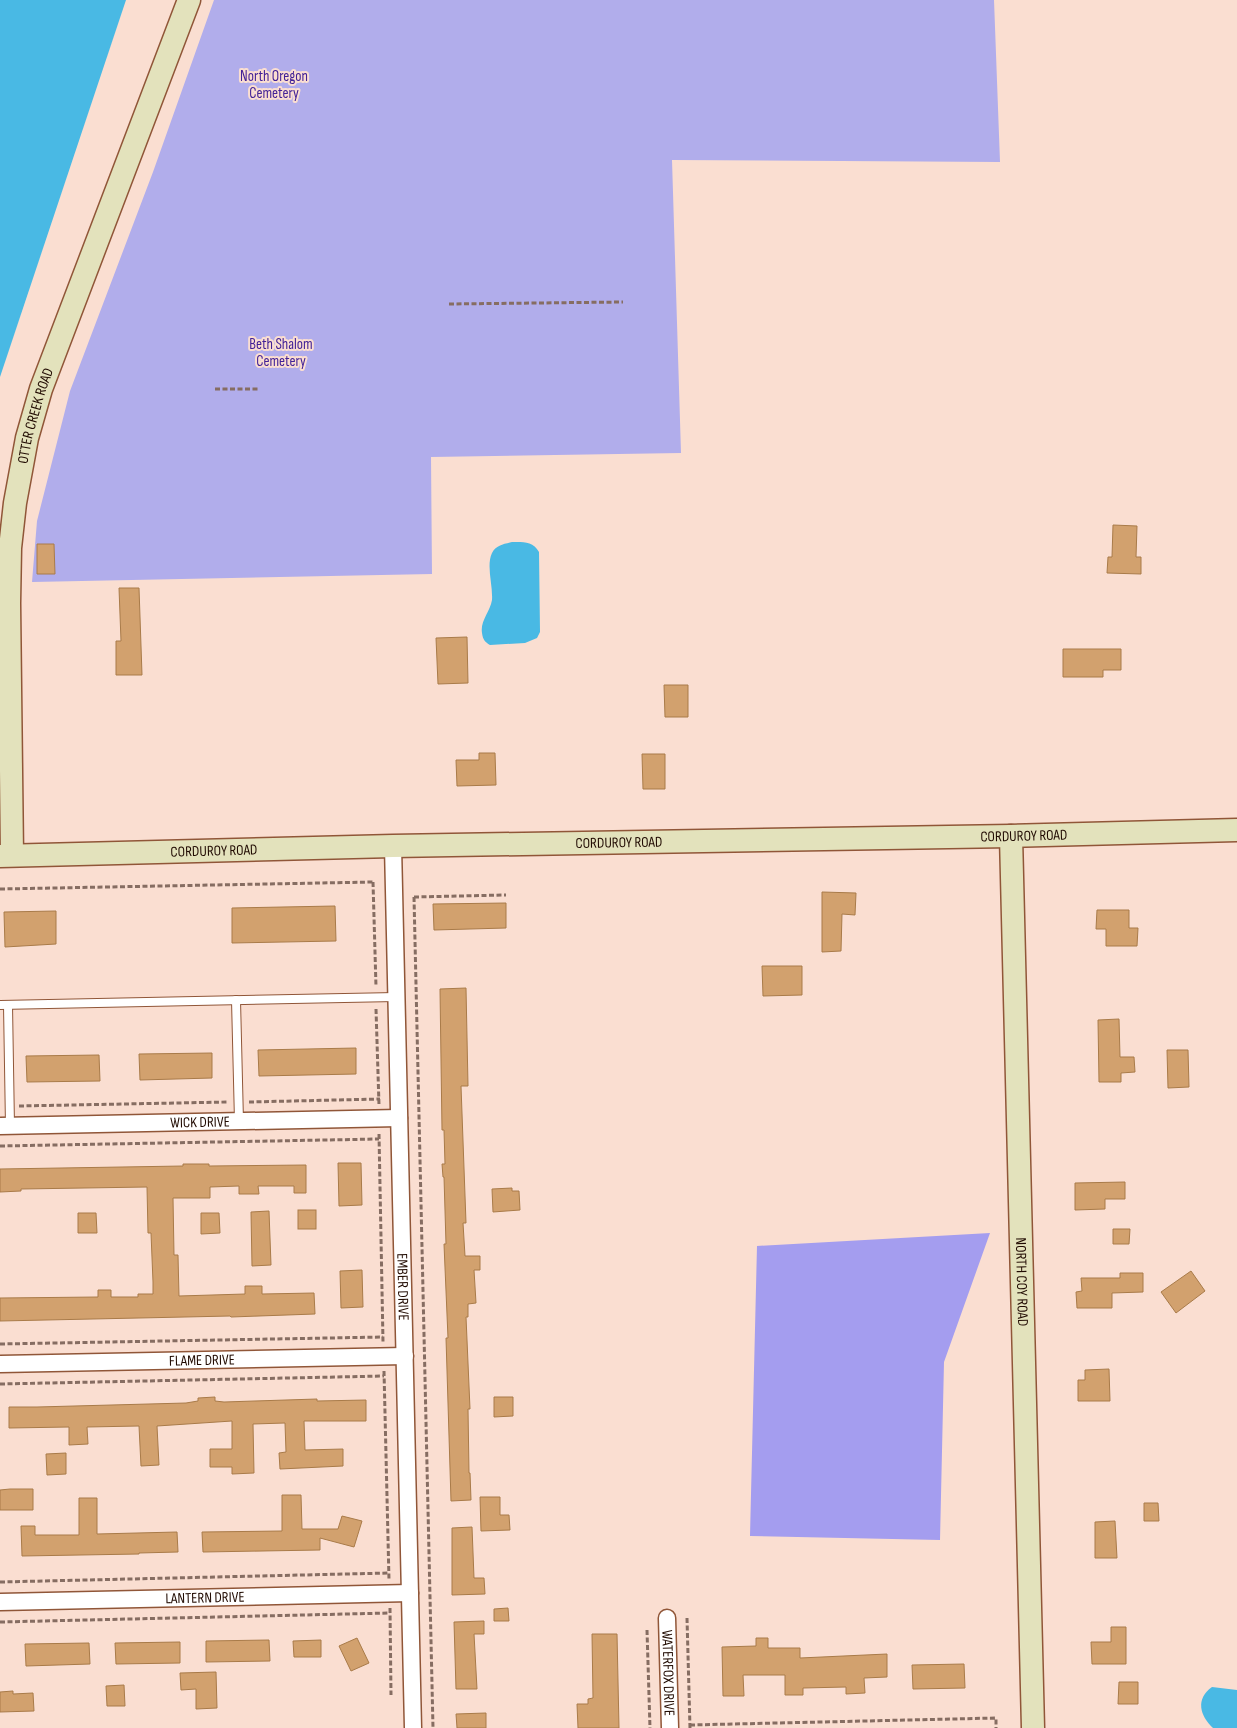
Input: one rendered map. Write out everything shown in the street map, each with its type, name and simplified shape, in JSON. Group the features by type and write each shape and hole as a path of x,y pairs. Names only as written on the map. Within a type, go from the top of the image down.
{"street":[{"name":"OTTER CREEK ROAD","path":"6,855 10,548 15,503 27,438 41,389 189,0"},
{"name":"CORDUROY ROAD","path":"6,855 1237,830"},
{"name":"NORTH COY ROAD","path":"1011,836 1033,1728"},
{"name":"EMBER DRIVE","path":"393,846 413,1728"},
{"name":"WICK DRIVE","path":"5,1126 399,1118"},
{"name":"FLAME DRIVE","path":"0,1364 405,1356"},
{"name":"LANTERN DRIVE","path":"0,1602 410,1593"},
{"name":"WATERFOX DRIVE","path":"668,1618 670,1728"}],"lane":[{"path":"5,1126 9,1106 4,1005 396,997"},
{"path":"236,1000 239,1121"}],"path":[{"path":"449,304 623,302"},
{"path":"215,389 260,389"},
{"path":"0,889 394,882"},
{"path":"433,1728 414,897 506,895"},
{"path":"9,1106 379,1099 418,1095"},
{"path":"379,1099 391,1695"},
{"path":"0,1146 379,1139"},
{"path":"0,1344 383,1337"},
{"path":"0,1384 405,1377"},
{"path":"0,1582 389,1573 429,1575"},
{"path":"0,1622 390,1613"},
{"path":"687,1618 690,1727 996,1718 996,1728"},
{"path":"647,1630 650,1728"}],"green space":[{"name":"Beth Shalom Cemetery","path":"214,0 994,0 1000,162 672,160 681,453 431,457 432,574 32,582 37,521 70,391 153,172"}],"shaded area":[{"path":"990,1233 944,1362 940,1540 750,1536 757,1246"}],"water":[{"path":"0,0 126,0 0,377"},
{"path":"512,542 531,544 539,552 540,632 537,638 525,643 490,645 482,635 482,629 492,600 490,558 500,545"},
{"path":"1212,1687 1237,1690 1237,1728 1213,1728 1205,1718 1202,1713 1201,1702"}],"building":[{"path":"1113,525 1137,526 1136,557 1141,557 1141,574 1107,573 1108,557 1112,557"},
{"path":"37,544 54,544 55,574 37,574"},
{"path":"119,588 139,588 142,675 116,675 116,641 121,641"},
{"path":"467,637 468,683 438,684 436,638"},
{"path":"1063,649 1121,649 1121,670 1103,670 1103,677 1063,677"},
{"path":"664,685 688,685 688,717 665,717"},
{"path":"479,753 495,753 496,785 457,786 456,760 479,760"},
{"path":"642,754 665,754 665,789 643,789"},
{"path":"822,892 856,893 855,915 842,914 841,951 822,952"},
{"path":"506,903 506,928 434,930 433,904"},
{"path":"335,906 336,941 232,943 232,908"},
{"path":"1097,910 1129,910 1129,928 1138,928 1137,946 1106,946 1106,929 1096,929"},
{"path":"56,911 56,944 5,947 4,912"},
{"path":"762,966 802,966 802,995 763,996"},
{"path":"466,988 468,1086 461,1086 466,1223 463,1223 465,1256 480,1256 480,1270 474,1270 476,1303 468,1304 468,1317 466,1317 471,1500 451,1501 444,1244 446,1244 442,1164 445,1164 444,1130 442,1130 440,989"},
{"path":"1119,1019 1120,1057 1134,1057 1135,1072 1121,1073 1121,1082 1099,1082 1098,1020"},
{"path":"356,1048 356,1074 259,1076 258,1050"},
{"path":"1167,1050 1188,1050 1189,1087 1168,1088"},
{"path":"212,1053 212,1078 140,1080 139,1054"},
{"path":"99,1055 100,1081 27,1082 26,1056"},
{"path":"338,1163 361,1163 362,1205 339,1206"},
{"path":"183,1164 209,1164 209,1166 306,1165 306,1193 294,1193 294,1186 258,1186 259,1194 239,1194 239,1186 210,1187 210,1198 173,1198 174,1255 178,1255 179,1296 245,1294 245,1286 262,1286 262,1294 314,1293 315,1314 0,1321 0,1298 98,1297 98,1290 111,1290 111,1297 138,1297 138,1294 153,1294 153,1282 151,1233 148,1233 147,1187 21,1189 21,1191 0,1192 0,1169 183,1166"},
{"path":"1125,1182 1125,1199 1105,1199 1105,1209 1075,1210 1075,1183"},
{"path":"512,1188 512,1191 519,1191 520,1210 493,1212 492,1189"},
{"path":"298,1210 316,1210 316,1229 298,1229"},
{"path":"269,1211 271,1265 252,1266 251,1212"},
{"path":"78,1213 96,1213 97,1233 78,1233"},
{"path":"201,1213 219,1213 220,1233 201,1234"},
{"path":"1113,1229 1130,1229 1129,1244 1113,1244"},
{"path":"362,1270 363,1307 341,1308 340,1271"},
{"path":"1191,1271 1205,1291 1176,1313 1161,1292"},
{"path":"1120,1273 1143,1273 1143,1292 1112,1293 1112,1308 1077,1308 1076,1292 1082,1291 1081,1278 1120,1278"},
{"path":"1109,1369 1110,1401 1078,1401 1078,1380 1085,1380 1085,1370"},
{"path":"215,1397 215,1401 224,1402 317,1399 317,1401 366,1400 366,1421 304,1421 305,1450 343,1449 343,1466 280,1469 279,1453 286,1452 285,1423 253,1424 254,1473 232,1474 232,1467 210,1467 210,1449 232,1449 232,1421 157,1426 159,1465 141,1466 139,1426 87,1427 88,1444 69,1445 69,1427 9,1428 9,1407 186,1403 198,1401 198,1398"},
{"path":"494,1397 513,1397 513,1416 494,1417"},
{"path":"66,1453 66,1474 47,1475 46,1454"},
{"path":"33,1489 33,1510 0,1510 0,1490"},
{"path":"282,1495 301,1495 302,1529 338,1529 342,1516 362,1521 354,1547 320,1538 320,1550 203,1552 202,1532 282,1531"},
{"path":"480,1497 500,1497 500,1515 509,1515 510,1530 481,1531"},
{"path":"79,1498 97,1498 97,1534 177,1532 178,1552 22,1556 21,1526 35,1526 35,1535 79,1535"},
{"path":"1144,1503 1158,1503 1159,1521 1144,1521"},
{"path":"1115,1521 1117,1558 1095,1558 1095,1522"},
{"path":"472,1527 474,1578 484,1578 485,1594 452,1595 452,1528"},
{"path":"508,1608 509,1621 494,1621 494,1609"},
{"path":"484,1621 484,1634 474,1634 477,1689 456,1689 454,1622"},
{"path":"1111,1627 1126,1627 1126,1664 1092,1664 1091,1642 1111,1642"},
{"path":"592,1634 617,1634 619,1728 578,1728 577,1704 588,1704 588,1699 593,1698"},
{"path":"357,1638 369,1663 351,1671 339,1646"},
{"path":"756,1638 768,1638 768,1648 800,1648 800,1658 887,1654 887,1677 864,1678 865,1693 846,1694 846,1687 803,1688 803,1695 785,1695 785,1675 743,1675 744,1696 723,1696 722,1647 756,1646"},
{"path":"269,1640 270,1661 206,1662 206,1641"},
{"path":"321,1640 321,1657 294,1657 293,1641"},
{"path":"180,1642 180,1663 116,1664 115,1643"},
{"path":"89,1643 90,1664 26,1666 25,1644"},
{"path":"964,1664 965,1688 913,1689 912,1665"},
{"path":"216,1672 217,1708 196,1709 196,1689 181,1690 180,1673"},
{"path":"1119,1682 1138,1682 1138,1704 1118,1704"},
{"path":"124,1685 125,1706 107,1706 106,1686"},
{"path":"13,1691 13,1694 33,1693 34,1711 0,1712 0,1692"},
{"path":"486,1713 486,1728 457,1728 456,1714"}],"park label":[{"name":"North Oregon Cemetery","path":"274,84"}]}
